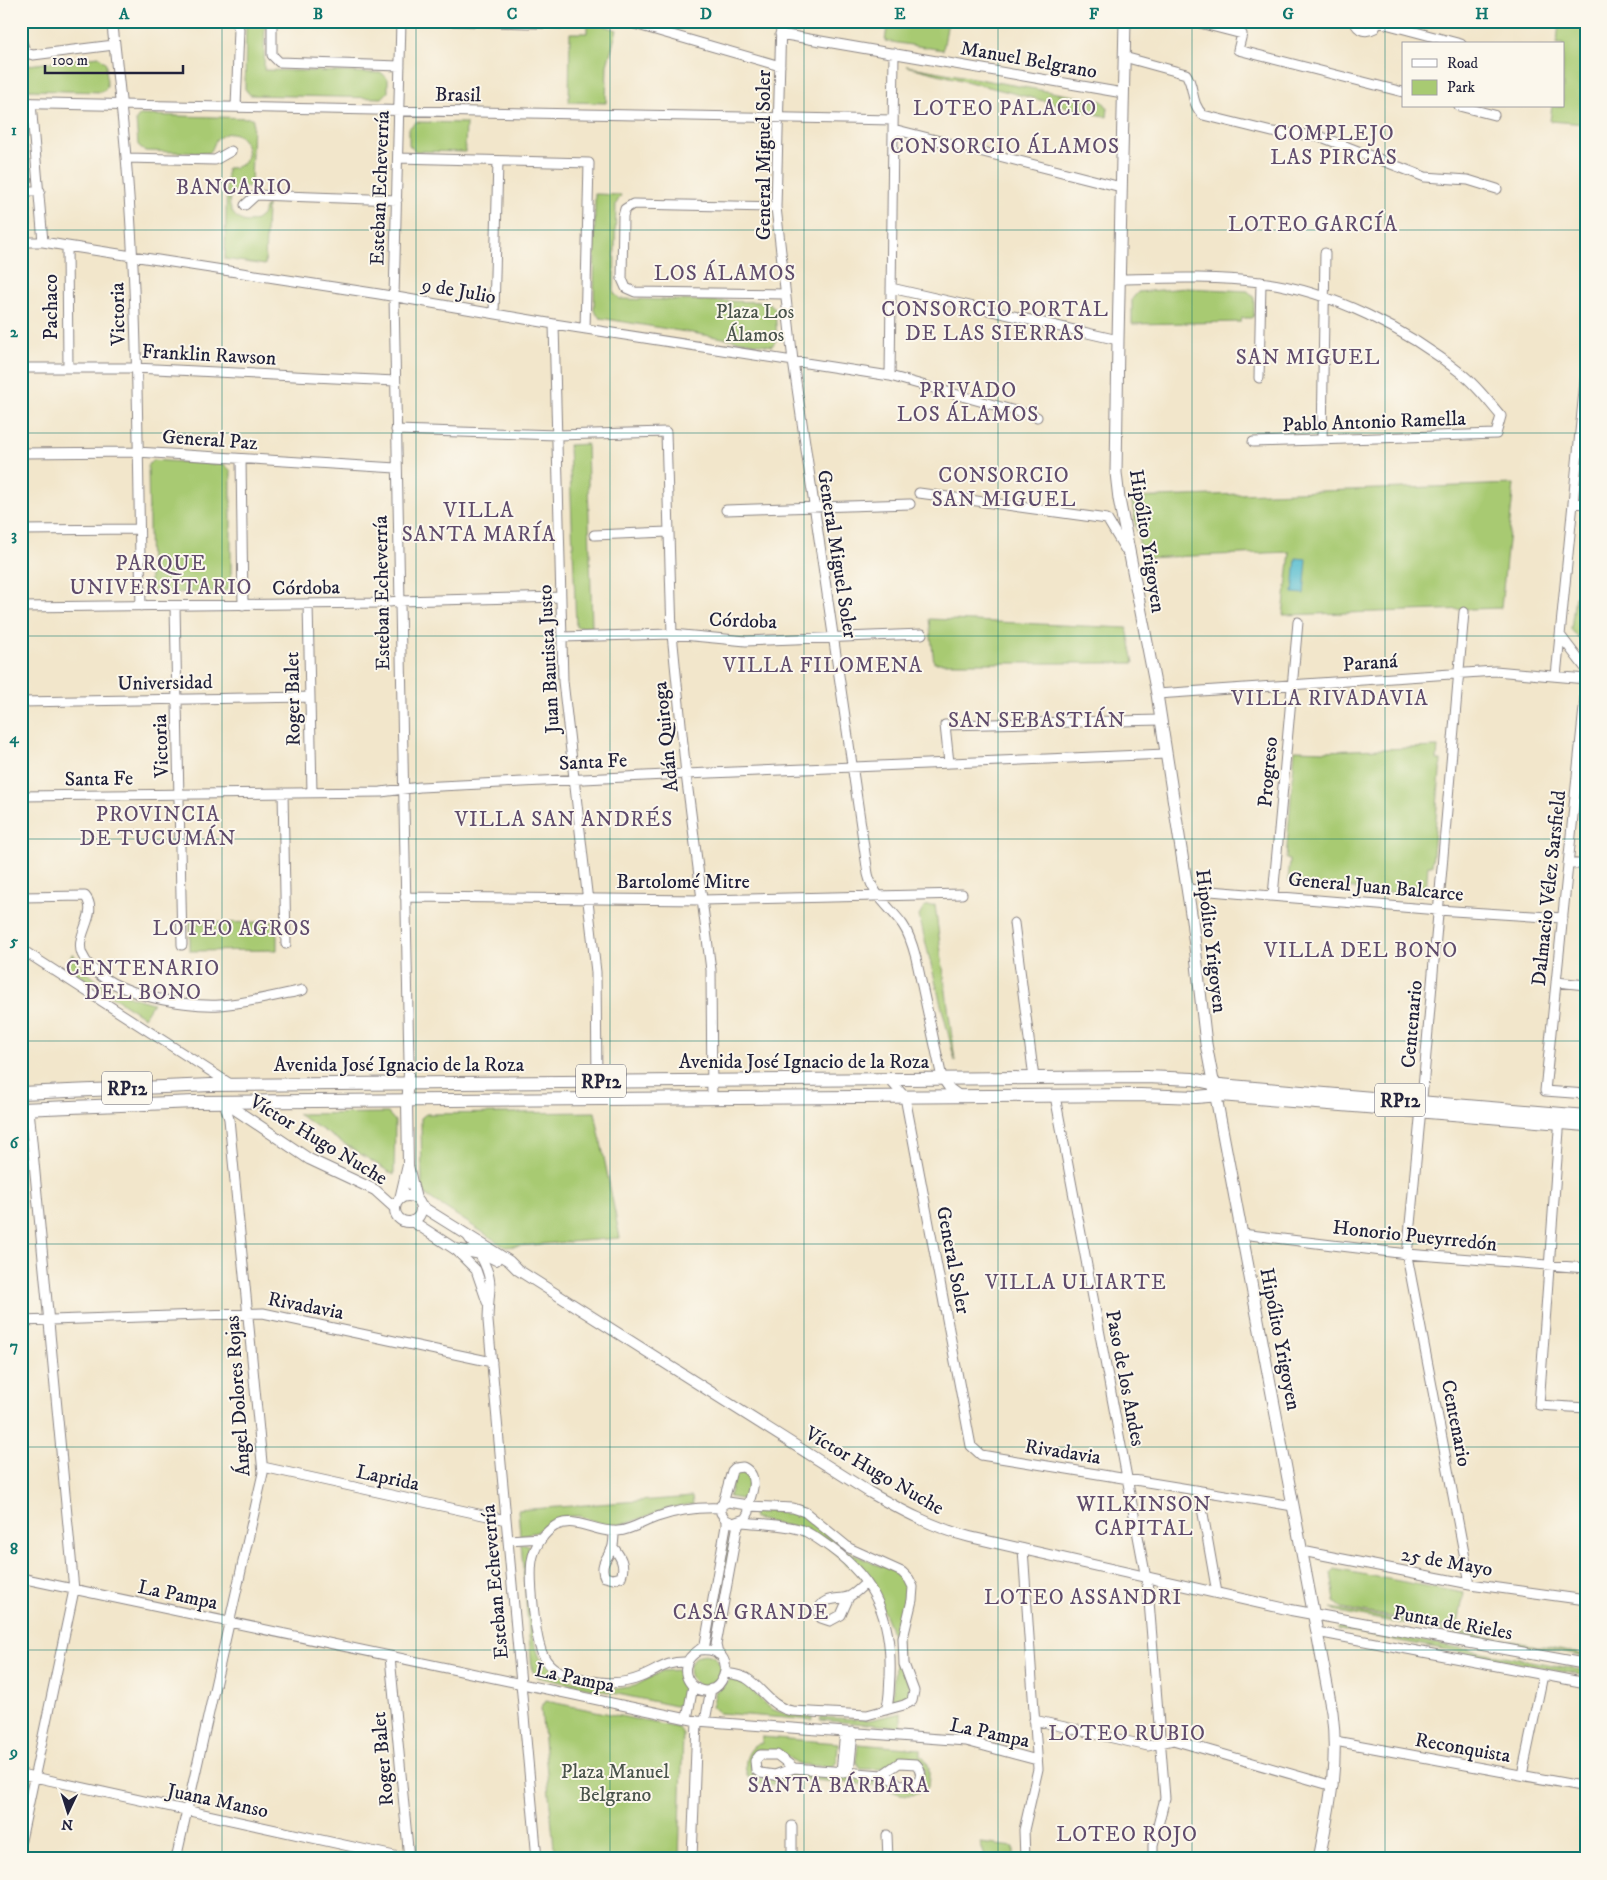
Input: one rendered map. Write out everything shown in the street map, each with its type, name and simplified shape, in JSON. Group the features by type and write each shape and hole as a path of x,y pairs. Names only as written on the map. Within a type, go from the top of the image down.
{"main road":[{"name":"Hipólito Yrigoyen","path":"1125,21 1116,473 1128,554 1157,694 1187,889 1206,1044 1332,1712 1335,1741 1333,1786 1319,1859"},
{"name":"Avenida José Ignacio de la Roza","path":"21,1093 232,1085 1146,1077 1193,1079 1215,1090 1560,1118 1586,1116"},
{"name":"Avenida José Ignacio de la Roza","path":"25,1109 224,1102 1140,1095 1196,1097 1215,1090"},
{"name":"Avenida José Ignacio de la Roza","path":"1560,1118 1586,1125"}],"street":[{"name":"Victoria","path":"112,21 126,158 133,256 141,606"},
{"path":"235,21 239,28 236,107"},
{"path":"272,21 272,55 279,62 400,66"},
{"name":"Esteban Echeverría","path":"398,1204 408,1165 407,1083 409,1063 394,297 402,21"},
{"path":"447,21 568,24 575,21"},
{"path":"624,21 780,66"},
{"name":"General Miguel Soler","path":"780,21 776,207 793,361 813,508 868,874 872,888 905,927 911,941 942,1078"},
{"path":"1192,21 1242,34 1238,50 1402,92"},
{"path":"1354,21 1360,30 1365,31 1375,28 1378,22 1453,42"},
{"name":"Manuel Belgrano","path":"780,34 1124,93"},
{"path":"21,40 28,55 114,45"},
{"path":"890,376 894,54"},
{"path":"1124,57 1186,74 1190,82 1195,106 1203,115 1272,132 1319,136 1418,175 1468,180 1497,189"},
{"path":"26,103 40,191 44,242"},
{"name":"Brasil","path":"26,103 778,118 893,124 1121,187"},
{"path":"1467,108 1494,115"},
{"path":"126,158 215,160 231,151"},
{"path":"398,158 589,163 585,329"},
{"path":"494,314 498,161"},
{"path":"21,191 40,191"},
{"path":"245,205 256,195 397,200"},
{"path":"776,207 633,204 625,209 623,216 622,279 626,288 635,292 785,294"},
{"name":"9 de Julio","path":"21,242 44,242 890,376 1037,417"},
{"name":"Pachaco","path":"67,246 68,368"},
{"path":"1322,440 1325,253"},
{"path":"1119,279 1206,277 1261,282 1324,297"},
{"path":"1259,378 1261,282"},
{"path":"891,288 1118,340"},
{"name":"Pablo Antonio Ramella","path":"1253,442 1496,434 1501,416 1464,375 1409,336 1324,297"},
{"name":"Juan Bautista Justo","path":"554,324 563,681 596,972 597,1082"},
{"name":"Franklin Rawson","path":"21,368 135,368 395,381"},
{"path":"1556,676 1586,371"},
{"path":"396,430 557,435"},
{"name":"Adán Quiroga","path":"557,435 666,432 672,634 686,774 711,970 712,1098"},
{"name":"General Paz","path":"21,453 137,452 396,468"},
{"path":"241,459 242,605"},
{"path":"919,493 1107,520 1128,554"},
{"path":"1573,503 1586,504"},
{"path":"726,510 910,504"},
{"path":"21,530 139,530"},
{"path":"594,534 668,532"},
{"name":"Córdoba","path":"21,608 379,603 561,597"},
{"name":"Roger Balet","path":"308,604 312,793"},
{"name":"Victoria","path":"175,606 182,945"},
{"name":"Centenario","path":"1464,612 1407,1254 1470,1584"},
{"name":"Progreso","path":"1273,896 1298,622"},
{"name":"Córdoba","path":"562,636 672,634 746,641 922,634"},
{"path":"1560,635 1586,669"},
{"name":"Paraná","path":"1157,694 1495,671 1586,679"},
{"name":"Dalmacio Vélez Sarsfield","path":"1586,688 1583,746 1568,863 1545,1090 1586,1094"},
{"name":"Universidad","path":"21,702 310,697"},
{"path":"949,764 946,725 1161,720"},
{"name":"Santa Fe","path":"21,796 374,792 686,774 1166,754"},
{"path":"284,793 286,944"},
{"path":"1568,863 1586,865"},
{"name":"General Juan Balcarce","path":"1187,889 1438,910 1563,918"},
{"name":"Bartolomé Mitre","path":"405,897 702,900 962,894"},
{"path":"21,897 85,896 90,910 80,940 82,953 91,968 98,974 128,990 171,1000 209,1005 256,1000 303,990"},
{"path":"1014,922 1034,1078"},
{"name":"Víctor Hugo Nuche","path":"21,949 232,1085"},
{"path":"1556,982 1586,985"},
{"path":"942,1078 949,1088 960,1096"},
{"path":"889,1079 905,1097"},
{"name":"Paso de los Andes","path":"1056,1096 1148,1590 1165,1798 1153,1845 1153,1859"},
{"name":"General Soler","path":"905,1097 971,1446 976,1452"},
{"name":"Víctor Hugo Nuche","path":"224,1102 309,1159 372,1188 398,1204"},
{"name":"Ángel Dolores Rojas","path":"176,1859 264,1473 229,1118 224,1102"},
{"path":"21,1840 74,1590 49,1320 25,1109"},
{"path":"1560,1118 1539,1405 1586,1408"},
{"name":"Esteban Echeverría","path":"408,1165 419,1202 467,1235 485,1265 489,1279 488,1302 492,1362 537,1859"},
{"path":"408,1196 419,1202 419,1216 412,1221 402,1220 396,1213 398,1204 408,1196"},
{"name":"Esteban Echeverría","path":"412,1221 454,1249 476,1270 488,1302"},
{"name":"Honorio Pueyrredón","path":"1242,1234 1407,1254 1586,1268"},
{"name":"Víctor Hugo Nuche","path":"467,1235 509,1262 518,1270 882,1499 953,1532 1217,1594 1314,1614"},
{"name":"Esteban Echeverría","path":"454,1249 479,1254"},
{"name":"Víctor Hugo Nuche","path":"479,1254 491,1256 506,1266 518,1270"},
{"name":"Rivadavia","path":"21,1322 263,1313 492,1362"},
{"name":"Rivadavia","path":"976,1452 981,1455 1293,1506"},
{"path":"726,1520 705,1644 687,1662 685,1670 686,1677 693,1686 701,1690 711,1689 719,1685 726,1673 723,1660 718,1654 716,1645 737,1529 741,1522 747,1516 754,1480 751,1472 743,1467 735,1468 732,1471 721,1513 726,1520 733,1523 741,1522 785,1527 806,1532 847,1560 866,1584 879,1606 889,1636 890,1662 886,1710"},
{"name":"Laprida","path":"263,1468 506,1520"},
{"path":"1199,1490 1217,1594"},
{"path":"687,1662 666,1664 641,1678 614,1684 571,1676 552,1667 544,1657 539,1644 531,1574 533,1555 542,1538 554,1527 571,1523 614,1532 625,1530 655,1517 676,1511 748,1505 793,1508 805,1512 849,1548 897,1569 909,1579 913,1592 903,1632 903,1653 904,1664 914,1691 914,1698 904,1705 861,1716 792,1711 780,1707 766,1698 746,1679 726,1673"},
{"path":"613,1546 614,1532"},
{"path":"508,1540 542,1538"},
{"path":"1023,1549 1038,1769 1024,1830 1025,1859"},
{"name":"25 de Mayo","path":"1302,1551 1470,1584 1586,1600"},
{"name":"La Pampa","path":"21,1578 687,1719 966,1741 1037,1760"},
{"path":"849,1596 866,1584"},
{"name":"Punta de Rieles","path":"1314,1614 1586,1664"},
{"path":"1317,1632 1586,1683"},
{"path":"700,1650 707,1650 718,1654"},
{"name":"Roger Balet","path":"390,1657 408,1859"},
{"path":"1522,1775 1543,1675"},
{"path":"687,1719 693,1686"},
{"path":"692,1859 701,1721 711,1689"},
{"path":"817,1730 818,1713"},
{"name":"La Pampa","path":"1034,1720 1148,1746 1173,1740 1333,1786"},
{"path":"845,1772 849,1732"},
{"name":"Reconquista","path":"1335,1741 1586,1787"},
{"path":"794,1768 882,1775"},
{"name":"Juana Manso","path":"21,1774 408,1859"},
{"path":"792,1826 792,1859"},
{"path":"888,1835 888,1859"}],"green space":[{"path":"246,21 265,21 264,70 382,73 388,79 388,92 382,98 250,95 245,89"},
{"path":"587,21 603,21 603,25 617,30 607,65 606,103 569,102 570,33 587,33"},
{"path":"888,21 948,21 943,50 885,41"},
{"path":"1559,21 1586,21 1586,124 1550,121 1552,108 1564,108 1564,42 1557,42"},
{"path":"99,56 106,63 107,87 102,92 28,90 21,66"},
{"path":"906,66 1102,101 1108,108 1107,117"},
{"path":"140,115 253,118 251,187 239,189 232,194 230,202 231,210 236,216 243,221 251,222 261,216 267,204 265,265 225,259 227,168 238,166 245,161 247,154 243,139 237,134 229,133 218,139 209,153 145,151 138,145 136,120"},
{"path":"416,122 466,123 465,152 415,151 409,145 409,128"},
{"name":"Plaza Los Álamos","path":"595,194 621,195 616,204 614,293 620,299 768,302 775,308 777,339 772,346 600,318 594,311"},
{"path":"21,198 26,199 32,204 33,223 28,230 21,230"},
{"path":"1186,288 1248,291 1254,298 1254,316 1242,318 1241,322 1132,324 1132,299 1138,292"},
{"path":"587,444 592,627 576,627 569,445"},
{"path":"153,460 225,465 231,471 231,586 224,592 157,593 150,586 148,465"},
{"path":"1514,484 1501,608 1283,615 1290,552 1142,558 1131,498"},
{"path":"1586,549 1586,648 1571,629 1575,596 1582,592"},
{"path":"929,619 1127,628 1134,663 934,663"},
{"path":"1438,747 1437,760 1441,760 1432,865 1428,865 1426,892 1421,895 1291,883 1288,880 1290,860 1286,859 1295,750 1325,751"},
{"path":"935,905 955,1061 919,916 925,906"},
{"path":"277,917 277,950 190,951 190,918 195,923 273,922"},
{"path":"73,953 79,963 96,980 118,992 153,1003 144,1017 65,966"},
{"path":"595,1112 620,1238 505,1247 427,1196 422,1188 421,1118 426,1114"},
{"path":"388,1113 395,1121 394,1175 297,1114"},
{"path":"740,1472 746,1474 749,1478 747,1500 729,1497 735,1474"},
{"path":"692,1497 693,1504 667,1508 618,1525 604,1524 579,1516 564,1516 549,1522 537,1532 520,1535 518,1510"},
{"path":"757,1509 801,1514 847,1551 891,1569 905,1579 909,1593 900,1627 899,1648 910,1691 907,1700 898,1702 892,1698 895,1665 893,1639 874,1588 808,1530 754,1519 753,1513"},
{"path":"730,1531 733,1531 712,1645 709,1646"},
{"path":"521,1544 529,1546 527,1564 533,1639 540,1658 567,1679 615,1689 635,1686 662,1671 677,1670 680,1672 687,1690 686,1703 675,1706 537,1677 532,1670"},
{"path":"1334,1569 1464,1593 1457,1629 1342,1608 1335,1602 1331,1572"},
{"path":"1332,1608 1586,1655 1586,1657 1338,1612"},
{"path":"1339,1626 1586,1671 1586,1675 1339,1630"},
{"path":"705,1654 716,1659 721,1670 716,1681 705,1686 694,1681 689,1670 694,1659"},
{"path":"729,1679 749,1687 763,1702 774,1710 788,1714 813,1716 813,1720 719,1713 712,1707 716,1691 724,1686"},
{"name":"Plaza Manuel Belgrano","path":"546,1701 679,1728 683,1734 679,1859 555,1859 541,1708"},
{"path":"901,1713 901,1727 820,1720 821,1717 869,1720"},
{"path":"762,1737 838,1743 837,1762 831,1767 797,1764 780,1751 758,1749 752,1754 751,1772 758,1778 776,1780 792,1774 882,1781 900,1789 916,1790 922,1786 925,1770 921,1761 900,1759 880,1769 861,1769 856,1762 858,1744 921,1749 921,1755 928,1766 928,1787 920,1793 905,1795 879,1785 794,1779 774,1784 757,1783 751,1780 748,1775 746,1763 747,1756 751,1750 756,1745 762,1743"},
{"path":"980,1843 1014,1847 1014,1859 986,1859"}],"water":[{"path":"1296,558 1307,559 1304,594 1293,593"}],"district":[{"name":"LOTEO PALACIO","path":"1005,108"},
{"name":"COMPLEJO LAS PIRCAS","path":"1334,145"},
{"name":"CONSORCIO ÁLAMOS","path":"1005,146"},
{"name":"BANCARIO","path":"234,187"},
{"name":"LOTEO GARCÍA","path":"1313,224"},
{"name":"LOS ÁLAMOS","path":"725,273"},
{"name":"CONSORCIO PORTAL DE LAS SIERRAS","path":"995,321"},
{"name":"SAN MIGUEL","path":"1308,357"},
{"name":"PRIVADO LOS ÁLAMOS","path":"968,402"},
{"name":"CONSORCIO SAN MIGUEL","path":"1004,487"},
{"name":"VILLA SANTA MARÍA","path":"479,522"},
{"name":"PARQUE UNIVERSITARIO","path":"161,575"},
{"name":"VILLA FILOMENA","path":"823,665"},
{"name":"VILLA RIVADAVIA","path":"1330,698"},
{"name":"SAN SEBASTIÁN","path":"1037,720"},
{"name":"VILLA SAN ANDRÉS","path":"564,819"},
{"name":"PROVINCIA DE TUCUMÁN","path":"158,826"},
{"name":"LOTEO AGROS","path":"232,928"},
{"name":"VILLA DEL BONO","path":"1361,950"},
{"name":"CENTENARIO DEL BONO","path":"143,980"},
{"name":"VILLA ULIARTE","path":"1076,1282"},
{"name":"WILKINSON CAPITAL","path":"1144,1516"},
{"name":"LOTEO ASSANDRI","path":"1083,1597"},
{"name":"CASA GRANDE","path":"751,1612"},
{"name":"LOTEO RUBIO","path":"1127,1733"},
{"name":"SANTA BÁRBARA","path":"839,1785"},
{"name":"LOTEO ROJO","path":"1127,1834"}]}
